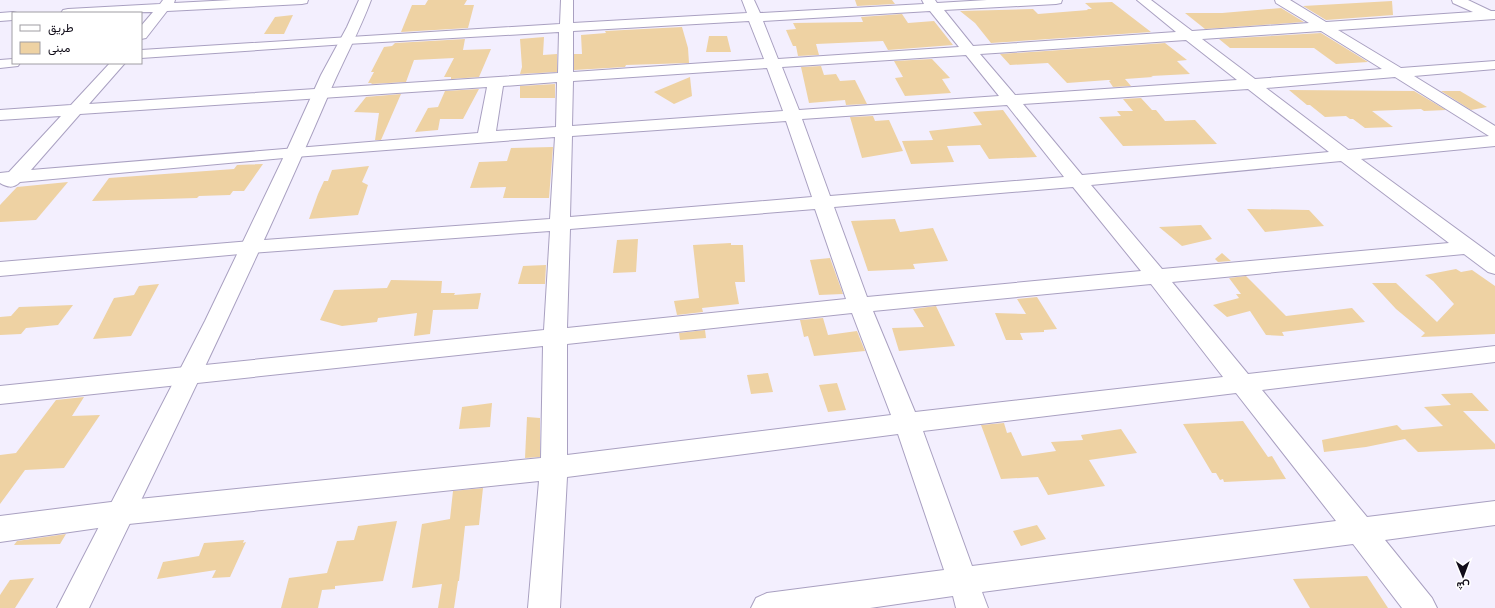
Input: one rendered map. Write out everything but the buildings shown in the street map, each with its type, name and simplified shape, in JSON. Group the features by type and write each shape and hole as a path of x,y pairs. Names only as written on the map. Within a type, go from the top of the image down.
{"street":[{"path":"79,12 167,4 302,0"},
{"path":"73,608 187,376 216,321 365,0"},
{"path":"544,608 554,468 555,338 566,76 567,0"},
{"path":"142,54 347,40 567,28 752,9 1056,0"},
{"path":"1143,0 1345,156 1495,267"},
{"path":"1281,0 1495,133"},
{"path":"1458,0 1492,15"},
{"path":"142,34 167,4"},
{"path":"932,4 1156,276 1421,608"},
{"path":"752,9 793,116 848,278 907,423 972,608"},
{"path":"0,115 496,80 1492,15"},
{"path":"0,17 12,16"},
{"path":"0,64 12,63"},
{"path":"0,193 8,177 76,110 117,64"},
{"path":"8,177 295,152 1252,84 1495,65"},
{"path":"486,138 496,80"},
{"path":"0,270 251,247 560,224 1078,181 1495,141"},
{"path":"0,396 860,305 1468,247"},
{"path":"0,529 119,513 554,468 907,423 1495,354"},
{"path":"767,608 962,581 1495,513"}]}
